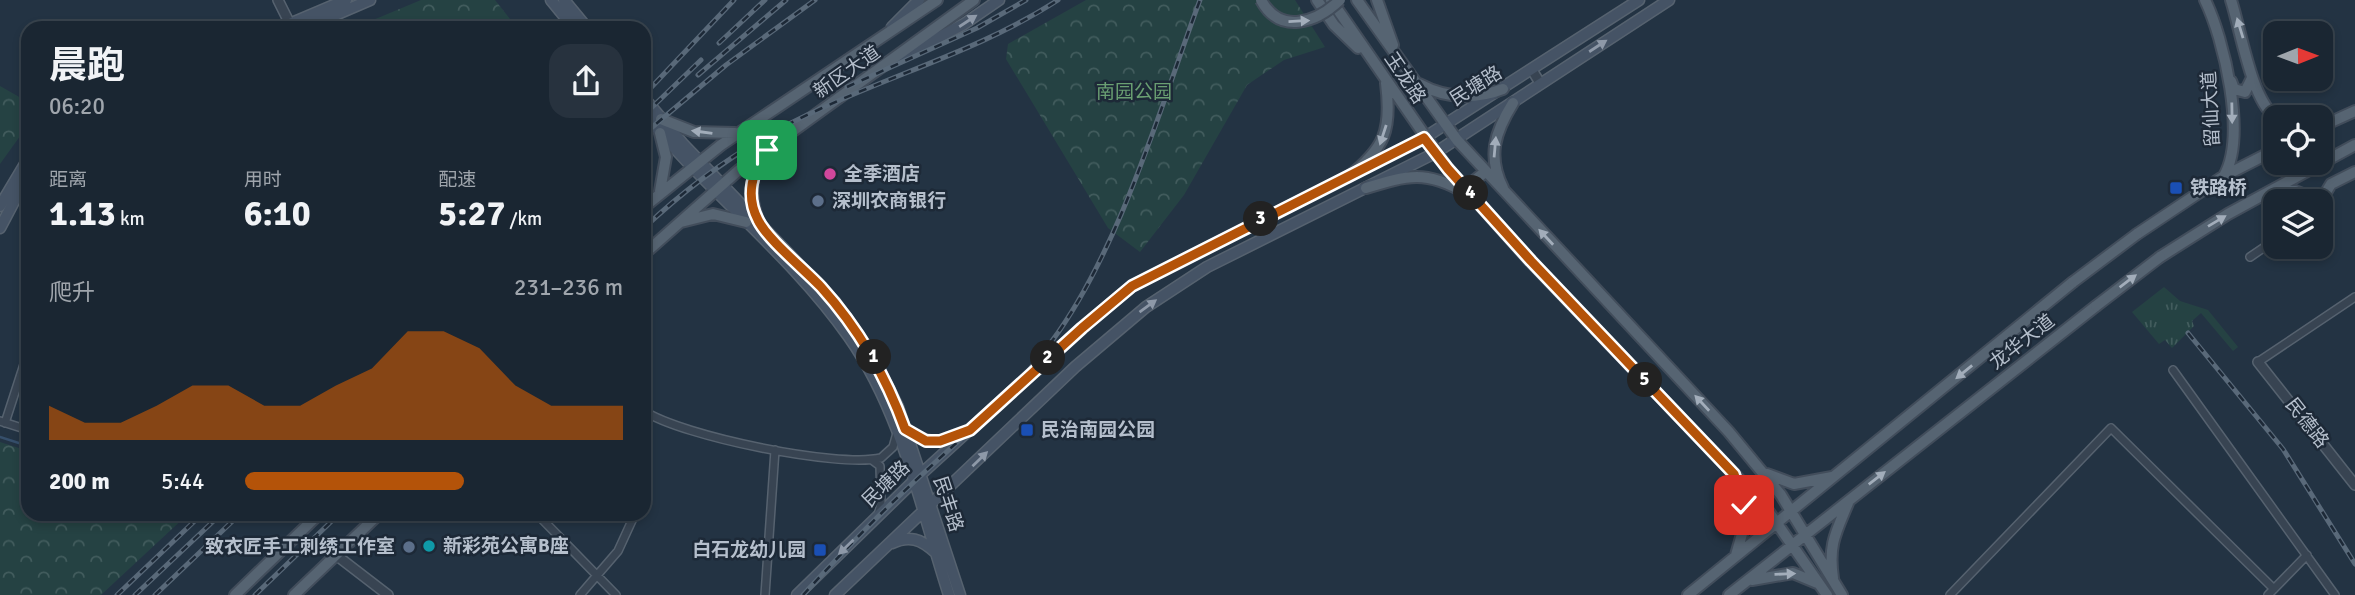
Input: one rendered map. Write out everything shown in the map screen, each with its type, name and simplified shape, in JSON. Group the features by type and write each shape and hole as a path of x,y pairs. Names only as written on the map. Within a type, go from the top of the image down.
{"main road":[{"path":"297,21 346,0"},
{"path":"321,21 370,0"},
{"path":"551,0 568,21"},
{"path":"564,0 581,21"},
{"path":"877,40 919,0"},
{"name":"新区大道","path":"651,201 745,130 937,0"},
{"name":"新区大道","path":"651,247 718,187 974,0"},
{"path":"892,62 964,24 999,0"},
{"path":"1261,0 1273,15 1292,23 1318,17 1340,0"},
{"path":"1317,0 1334,25 1375,65"},
{"name":"玉龙路","path":"1331,0 1435,153 1531,261 1711,448 1779,523 1824,590"},
{"name":"玉龙路","path":"1357,0 1457,140 1729,432 1761,470 1792,512 1842,595"},
{"name":"民塘路","path":"797,595 916,479 1132,286 1424,138 1639,0"},
{"name":"民塘路","path":"835,595 1075,367 1146,307 1207,267 1435,153 1669,0"},
{"name":"留仙大道","path":"2205,0 2229,75 2231,161 2224,176"},
{"path":"2231,0 2251,74 2264,105"},
{"path":"1378,1 1396,54"},
{"path":"2229,75 2232,87 2241,92 2250,88 2251,74"},
{"path":"1348,177 1378,150 1386,135 1386,80"},
{"path":"1400,102 1417,84 1461,97 1478,97 1503,89"},
{"path":"1505,194 1492,150 1497,131 1513,103"},
{"name":"民丰路","path":"651,107 696,165"},
{"path":"2333,121 2355,111"},
{"path":"661,119 702,133 725,135 745,130"},
{"name":"民丰路","path":"651,122 759,223 853,326 880,369 916,479 960,595"},
{"path":"658,195 666,166 665,148 660,133"},
{"name":"龙华大道","path":"2274,189 2355,145"},
{"path":"759,223 751,189 758,163 767,150"},
{"name":"龙华大道","path":"1688,595 2073,282 2137,234 2224,176 2263,156"},
{"path":"1465,188 1485,172"},
{"path":"2328,189 2332,184 2355,172"},
{"path":"1366,188 1402,177 1425,176 1447,183 1480,202"},
{"path":"0,206 21,182"},
{"path":"0,228 21,185"},
{"name":"民丰路","path":"718,187 746,222 813,292 851,339 901,431"},
{"name":"龙华大道","path":"1729,595 2160,257 2263,195"},
{"path":"675,224 692,217 713,214 746,222"},
{"path":"901,431 926,441 940,441 970,430"},
{"path":"1711,448 1729,432"},
{"path":"1761,470 1776,479 1794,484 1814,482 1840,473"},
{"path":"1734,474 1746,520 1742,543 1735,558"},
{"path":"1835,584 1831,546 1836,525 1854,496"},
{"name":"民丰路","path":"927,510 935,552 949,595"},
{"path":"235,595 312,521"},
{"path":"294,595 372,521"},
{"path":"883,550 909,538 919,540 935,552"},
{"path":"1746,582 1793,573 1824,590"}],"street":[{"path":"278,0 284,21"},
{"path":"1532,70 1540,83"},
{"path":"2250,257 2263,248"},
{"path":"2258,362 2355,297"},
{"name":"民德路","path":"2258,362 2355,485"},
{"path":"2173,370 2335,595"},
{"path":"21,371 2,422 21,428"},
{"path":"651,415 670,424 775,450 872,460 888,453 901,431"},
{"path":"1950,595 2111,428 2271,592 2307,555"},
{"path":"765,595 775,450"},
{"path":"872,460 880,466 881,504 877,517"},
{"path":"544,521 617,595"},
{"path":"580,595 621,545 632,521"},
{"path":"336,555 388,595"}],"green space":[{"path":"421,0 495,0 512,21 371,21"},
{"name":"南园公园","path":"1086,0 1295,0 1325,47 1284,60 1247,85 1184,195 1140,252 1108,228 1006,59 1008,44"},
{"path":"0,86 21,98 21,135 0,164"},
{"path":"2164,287 2180,301 2208,310 2238,347 2233,351 2201,313 2192,321 2194,326 2172,348 2165,340 2159,344 2132,312"},
{"path":"0,442 21,449 21,521 181,521 101,595 0,595"}],"waterway":[{"path":"0,437 21,444"}],"railway":[{"path":"651,88 734,0"},
{"path":"719,43 765,0"},
{"path":"698,75 786,0"},
{"path":"651,128 726,65 815,0"},
{"path":"847,87 977,28 1026,0"},
{"path":"651,222 705,176 772,133 850,96 1001,32 1058,0"},
{"path":"803,595 886,509 1004,397 1052,341 1076,304 1118,221 1154,131 1200,0"},
{"path":"651,108 701,60"},
{"path":"2188,333 2283,449 2355,564"},
{"path":"117,595 195,521"},
{"path":"135,595 214,521"},
{"path":"155,595 233,521"},
{"path":"255,595 332,521"}],"place":[{"name":"全季酒店","path":"830,174"},
{"name":"铁路桥","path":"2176,188"},
{"name":"深圳农商银行","path":"818,201"},
{"name":"民治南园公园","path":"1027,430"},
{"name":"新彩苑公寓B座","path":"429,546"},
{"name":"致衣匠手工刺绣工作室","path":"409,547"},
{"name":"白石龙幼儿园","path":"820,550"}],"route":[{"path":"767,150 752,178 753,208 759,223 847,318 880,369 905,429 926,441 940,441 970,430 1132,286 1424,138 1448,169 1531,261 1734,474 1744,505"}]}
